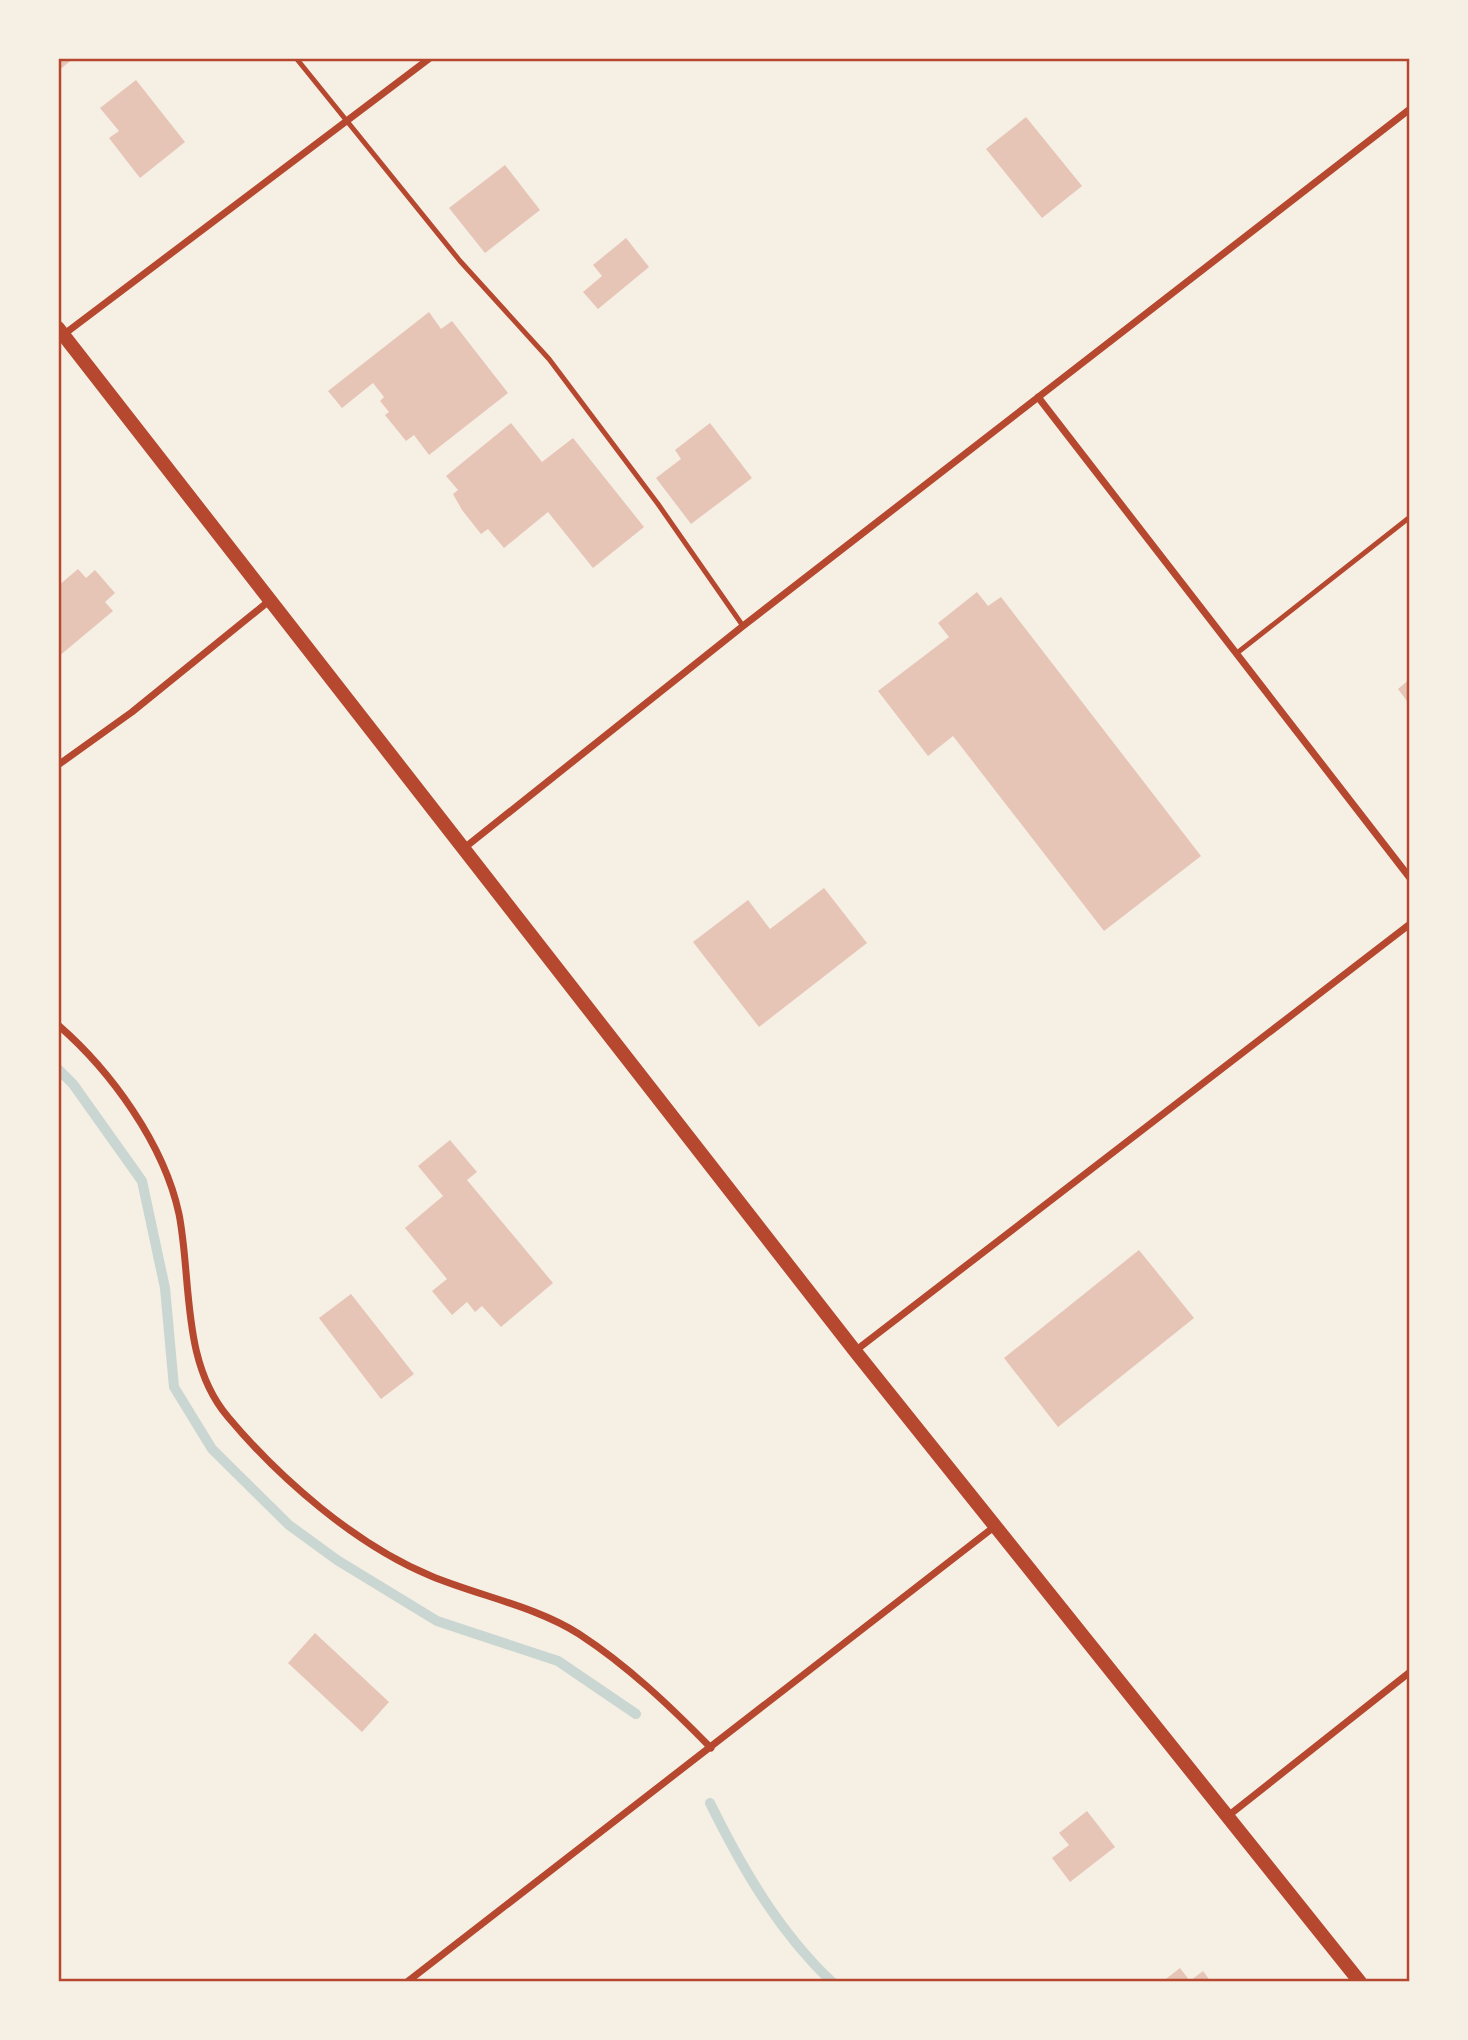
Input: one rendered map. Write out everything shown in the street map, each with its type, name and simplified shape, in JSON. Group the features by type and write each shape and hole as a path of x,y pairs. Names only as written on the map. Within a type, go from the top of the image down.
{"main road":[{"path":"60,332 855,1351 1360,1982"}],"street":[{"path":"60,332 429,58"},
{"path":"463,849 743,626 1410,108"},
{"path":"1038,397 1410,878"},
{"path":"58,765 132,712 269,601"},
{"path":"855,1351 1410,924"},
{"path":"58,1024 110,1082 160,1162 179,1215 197,1357 216,1400 241,1432 276,1469 349,1529 382,1552 430,1576 545,1616 578,1633 657,1692 711,1748"},
{"path":"407,1982 994,1527"},
{"path":"1228,1816 1410,1672"}],"lane":[{"path":"296,58 344,121 460,261 549,359 657,504 743,626"},
{"path":"1237,653 1410,517"}],"building":[{"path":"58,58 74,58 58,71"},
{"path":"136,80 185,142 140,178 109,138 119,131 100,108"},
{"path":"1026,117 1082,186 1042,218 986,149"},
{"path":"505,165 540,210 485,253 449,208"},
{"path":"626,238 649,267 598,309 583,292 602,276 593,265"},
{"path":"429,312 441,329 452,321 508,393 429,455 414,435 406,441 385,415 389,412 380,401 384,397 373,383 342,408 328,391"},
{"path":"511,423 542,462 573,438 644,527 593,568 548,512 504,548 488,529 481,534 462,510 453,494 458,490 446,476"},
{"path":"710,423 752,478 691,524 656,478 681,459 675,450"},
{"path":"78,569 86,578 95,570 115,593 105,602 113,611 58,657 58,586"},
{"path":"977,592 988,606 1001,597 1201,856 1104,931 953,736 928,756 878,691 949,637 938,623"},
{"path":"1410,679 1410,705 1398,689"},
{"path":"824,888 867,943 759,1027 693,942 748,900 770,929"},
{"path":"450,1140 477,1172 467,1180 553,1283 501,1327 482,1306 475,1312 467,1302 452,1315 432,1291 447,1279 405,1228 443,1196 418,1166"},
{"path":"1139,1250 1194,1318 1058,1427 1004,1358"},
{"path":"351,1294 414,1374 381,1399 319,1318"},
{"path":"315,1633 389,1702 362,1732 288,1663"},
{"path":"1087,1811 1115,1847 1070,1882 1052,1858 1069,1845 1059,1833"},
{"path":"1180,1968 1190,1981 1203,1971 1211,1982 1162,1982"}],"waterway":[{"path":"58,1069 73,1084 142,1181 165,1288 174,1387 212,1449 289,1525 337,1560 437,1621 558,1661 636,1714"},
{"path":"710,1803 763,1898 795,1942 832,1982"}]}
